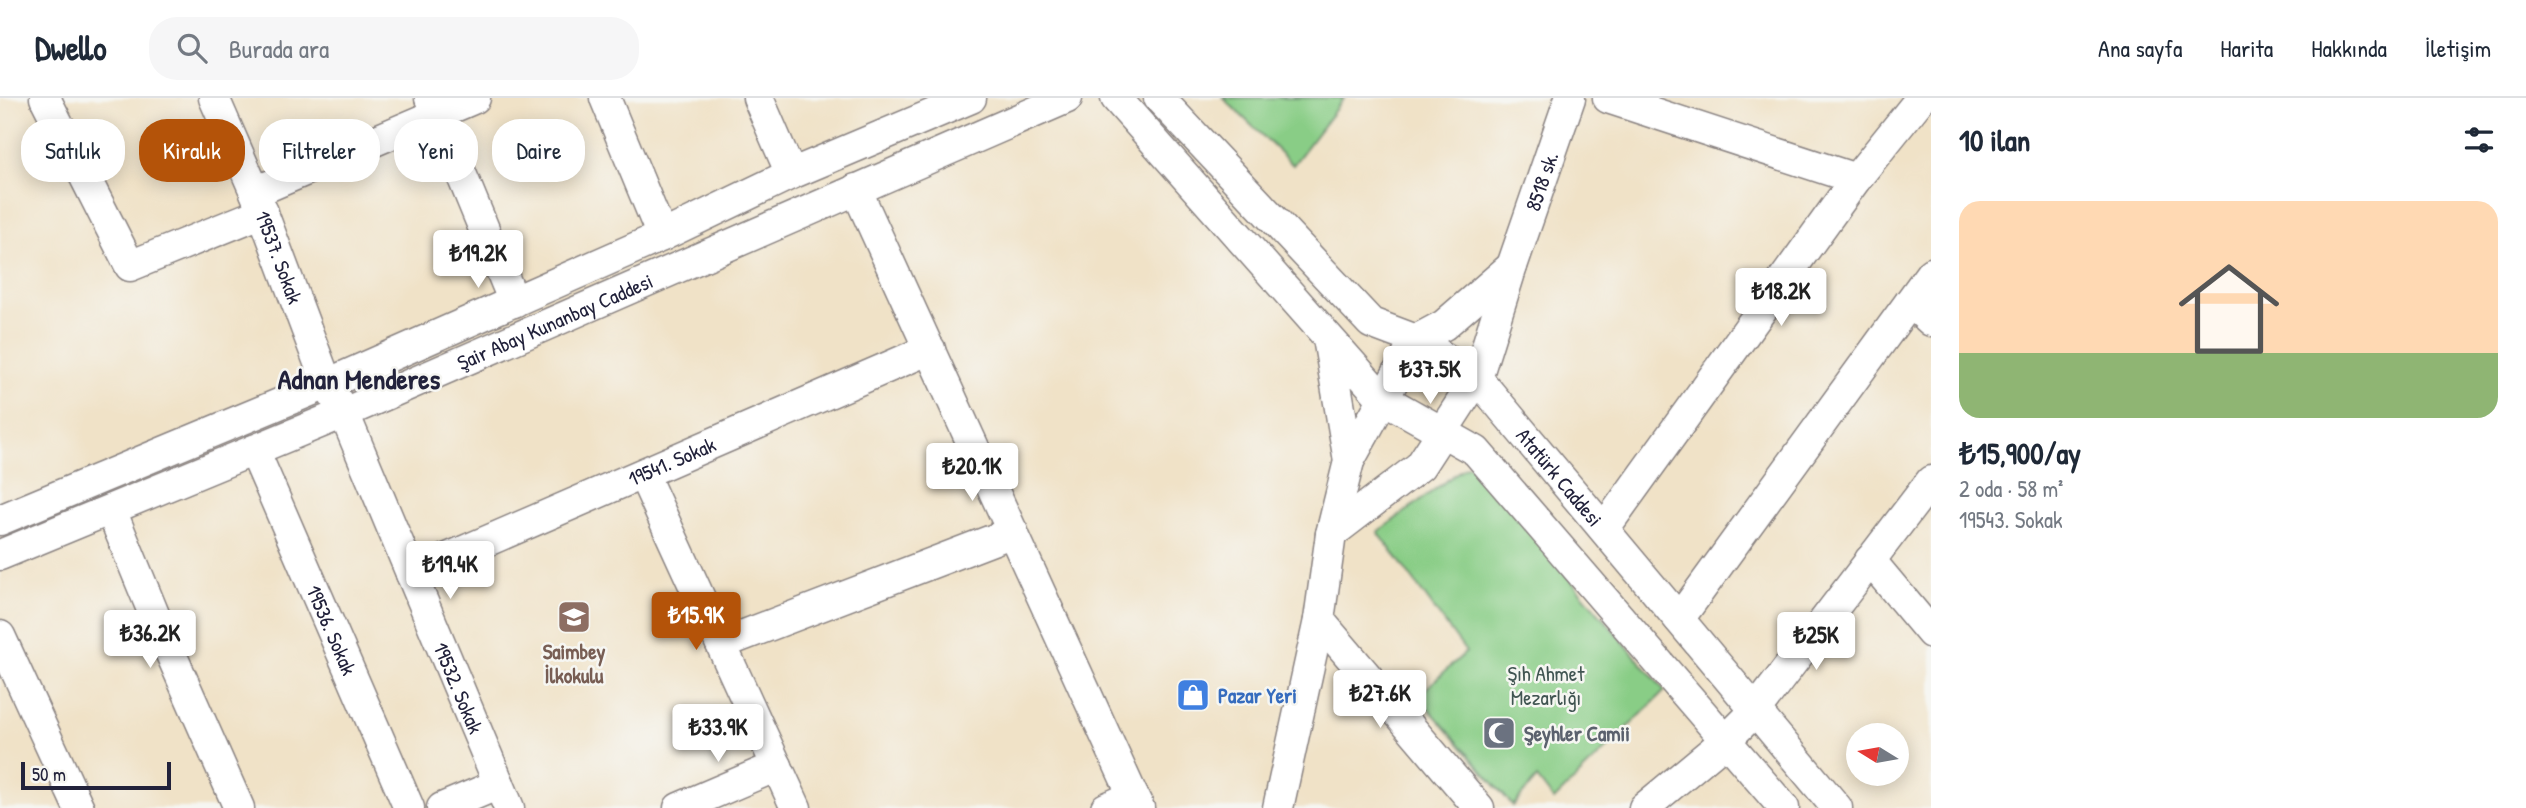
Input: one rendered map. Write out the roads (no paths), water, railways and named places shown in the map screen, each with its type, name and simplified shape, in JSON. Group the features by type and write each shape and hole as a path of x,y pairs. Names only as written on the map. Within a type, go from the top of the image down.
{"street":[{"path":"45,98 130,266 259,202 434,106 475,98"},
{"name":"19537. Sokak","path":"214,98 259,202 327,384 344,413"},
{"path":"605,98 662,236"},
{"path":"758,98 791,174"},
{"name":"Şair Abay Kunanbay Caddesi","path":"0,520 327,384 662,236 791,174 971,98"},
{"name":"Şair Abay Kunanbay Caddesi","path":"0,555 344,413 1067,98"},
{"path":"1116,98 1382,398 1476,451 1784,808"},
{"name":"Atatürk Caddesi","path":"1159,98 1371,323 1416,340 1477,379 1837,808"},
{"name":"8518 sk.","path":"1331,534 1420,466 1477,379 1512,266 1570,98"},
{"path":"1608,98 1856,180"},
{"path":"1604,529 1856,180 1921,98"},
{"path":"434,106 514,302"},
{"path":"856,189 1136,802 1106,808"},
{"path":"1278,808 1319,620 1331,534 1349,461 1416,340 1444,325 1512,266"},
{"path":"1679,619 1920,312 1931,273"},
{"path":"1328,337 1349,461"},
{"name":"19541. Sokak","path":"411,575 930,349"},
{"name":"19532. Sokak","path":"344,413 504,796"},
{"name":"19536. Sokak","path":"254,450 410,808"},
{"path":"643,474 796,808"},
{"path":"1644,808 1726,740 1756,710 1930,484"},
{"path":"111,510 239,808"},
{"path":"720,644 1013,532"},
{"path":"1870,560 1931,633"},
{"path":"1319,620 1479,808"},
{"path":"0,636 79,808"},
{"path":"679,808 777,766"},
{"path":"442,808 504,796"}],"place":[{"name":"Saimbey İlkokulu","path":"574,617"},
{"name":"Pazar Yeri","path":"1193,695"},
{"name":"Şeyhler Camii","path":"1499,733"}],"district":[{"name":"Adnan Menderes","path":"359,379"}],"park label":[{"name":"Şıh Ahmet Mezarlığı","path":"1546,685"}]}
